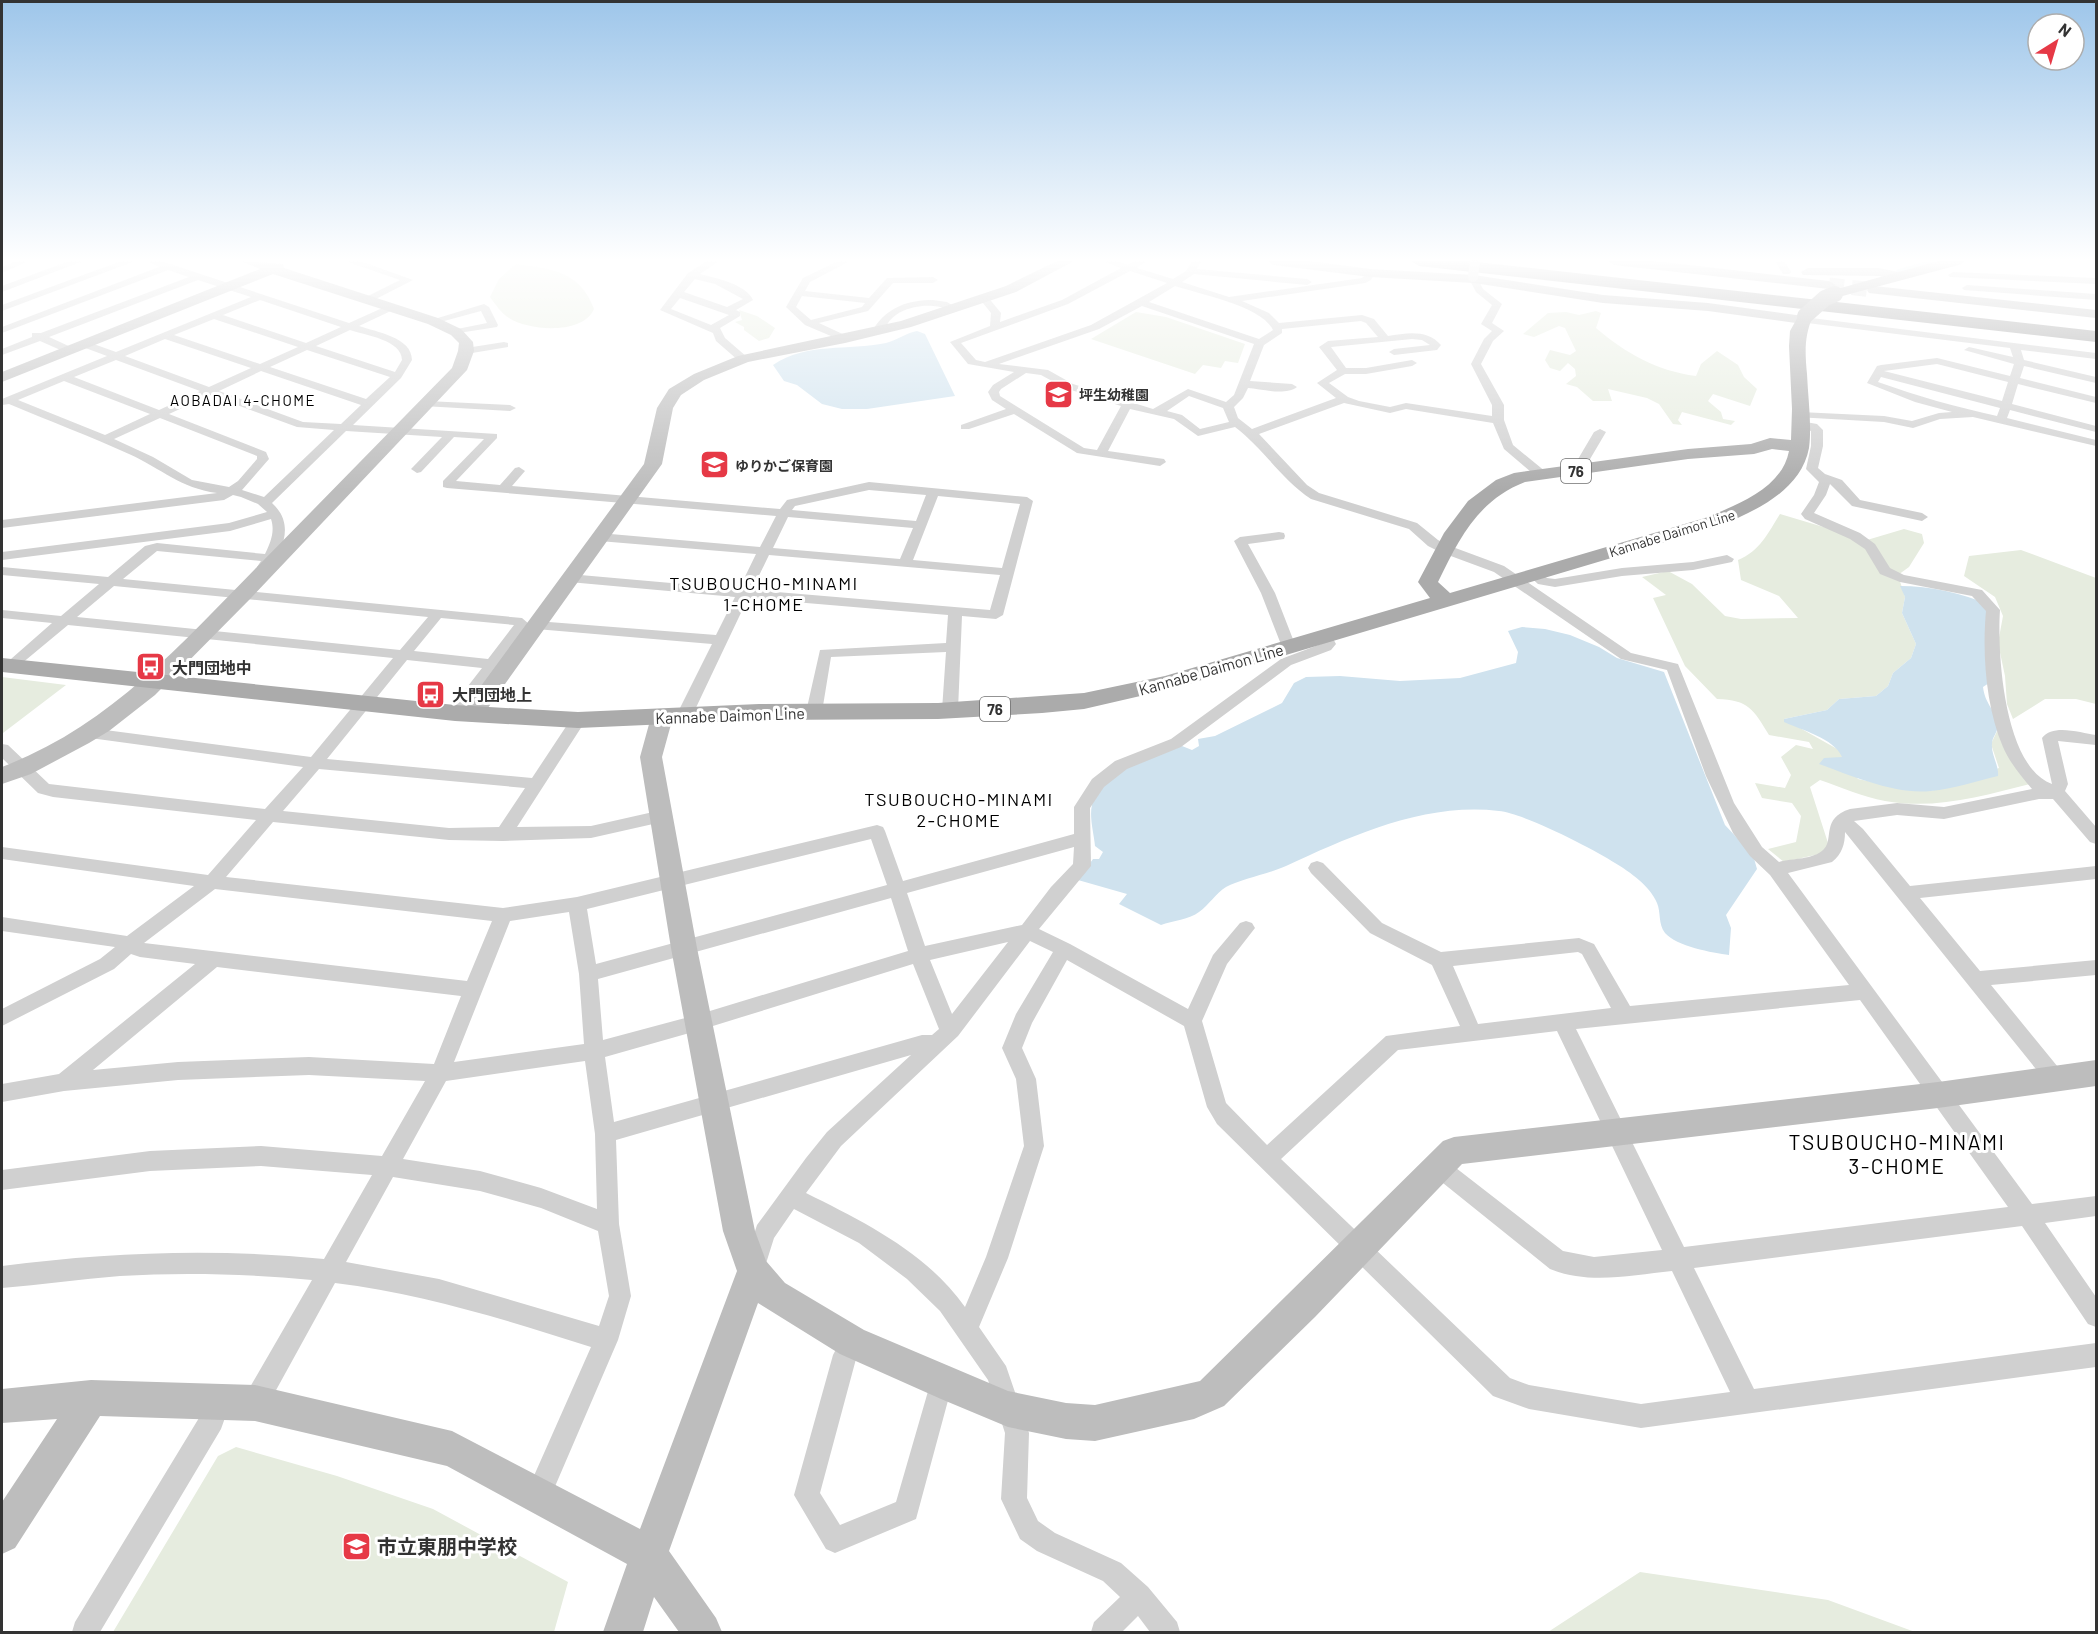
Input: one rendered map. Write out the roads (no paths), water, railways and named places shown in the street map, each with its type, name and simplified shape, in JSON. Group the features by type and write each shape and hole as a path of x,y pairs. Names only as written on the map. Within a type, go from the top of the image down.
{"main road":[{"name":"Kannabe Daimon Line","path":"6,665 463,714 578,720 814,711 990,709 1084,701 1167,682 1289,647 1734,514 1758,502 1781,483 1798,459 1800,419 1798,337"},
{"name":"76","path":"1446,600 1435,592 1428,582 1473,504 1497,485 1521,477 1578,471 1688,454 1754,449 1770,443 1800,447"}],"street":[{"path":"2,352 40,337"},
{"path":"42,337 69,350"},
{"path":"2,377 101,337"},
{"path":"5,401 163,337"},
{"path":"170,337 369,404"},
{"path":"281,337 397,376"},
{"path":"105,439 328,337"},
{"path":"264,504 397,376 409,357 406,350 384,337"},
{"path":"2,776 23,768 90,733 156,681 244,594 459,370 466,351 466,342 461,337"},
{"path":"720,337 743,359"},
{"path":"841,337 845,339"},
{"path":"463,714 536,625 653,464 665,408 675,392 699,377 743,359 853,337"},
{"path":"968,337 956,342 972,362 1044,372 1069,386 1108,399 1178,417 1198,433 1237,423"},
{"path":"986,365 1066,337"},
{"path":"1246,337 1260,342"},
{"path":"1228,406 1239,396 1260,342 1268,337"},
{"path":"1343,371 1324,347 1328,344 1407,337"},
{"path":"1394,352 1433,348 1436,345 1426,337"},
{"path":"1493,337 1485,345 1476,364 1498,405 1498,420 1508,447 1542,475"},
{"path":"1923,337 2097,356"},
{"path":"1937,361 1933,358 1952,342"},
{"path":"1952,342 2020,362 2097,380"},
{"path":"84,344 301,425 493,436 447,484 921,525"},
{"path":"466,351 504,345"},
{"path":"2001,420 2020,362 2014,346"},
{"path":"2097,400 1937,361 1881,368 1872,383 1919,400 2097,443"},
{"path":"1412,363 1366,371 1343,371 1322,382 1344,399 1356,404 1390,410 1414,406 1498,420"},
{"path":"1024,370 993,392 996,398 1082,451 1160,462"},
{"path":"1878,373 2097,429"},
{"path":"2,524 224,496 234,492 263,459 262,454 64,377"},
{"path":"1245,384 1278,388 1292,387"},
{"path":"1157,412 1188,392 1228,406"},
{"path":"1252,433 1344,399"},
{"path":"5,401 105,439 152,460 189,483 234,492 264,504 274,513 280,525 276,548 259,576"},
{"path":"1100,455 1128,403"},
{"path":"427,404 510,408"},
{"path":"1228,406 1233,420 1252,433 1309,492 1413,526 1433,543 1445,549 1524,577 1555,583 1622,572 1693,566 1727,559"},
{"path":"965,427 1014,410"},
{"path":"1800,419 1884,418 1913,425 1939,416 1973,414"},
{"path":"1800,419 1817,430 1817,446 1812,469 1825,481 1820,495 1807,514 1855,537 1870,547 1885,571 1900,578 1968,591 1988,602 1993,610 1991,634 2000,714 2011,747 2038,785 2056,792 2091,827 2097,838"},
{"path":"1578,471 1600,432"},
{"path":"417,469 452,433"},
{"path":"503,489 519,471"},
{"path":"1821,477 1838,483 1856,503 1922,518"},
{"path":"569,578 744,593 955,611 996,615 1027,501 869,486 791,502 784,512 765,551 744,593 721,640 651,757 684,948 739,1231 753,1271 773,1295 852,1342 940,1382 1008,1409 1066,1421 1095,1423 1194,1401 1212,1394 1440,1168 1454,1151 1938,1095 2097,1073"},
{"path":"905,563 934,491"},
{"path":"2,556 230,527 274,513"},
{"path":"1279,536 1240,542 1268,593 1289,647"},
{"path":"599,537 1008,572"},
{"path":"6,665 150,549 157,547 270,558"},
{"path":"2,571 517,621 522,624 492,664 463,714"},
{"path":"1524,577 1626,656 1639,661 1674,667 1717,783 1753,848 1776,870 2027,1215 2097,1316"},
{"path":"950,710 955,611"},
{"path":"2,614 492,664"},
{"path":"2,1018 107,964 212,882 315,763 437,614"},
{"path":"536,625 721,640"},
{"path":"623,1632 765,1233 790,1196 834,1139 951,1030 966,1013 1025,931 1082,866 1082,807 1098,783 1120,765 1176,743 1286,662 1326,647 1329,644 1325,636"},
{"path":"814,711 825,653 953,647"},
{"path":"503,835 578,720"},
{"path":"90,733 315,763 538,783"},
{"path":"2056,792 2060,784 2050,738 2057,735 2097,740"},
{"path":"2,749 44,789 270,816 449,834 503,835 591,832 662,816"},
{"path":"1776,870 1785,866 1820,860 1831,854 1835,846 1837,827 1850,815 1897,809 1944,813 2056,792"},
{"path":"1844,822 1857,833 1906,892 2055,1078"},
{"path":"2,853 212,882 503,915 577,904 877,831 919,956 946,1023 951,1030"},
{"path":"588,974 1083,838"},
{"path":"1317,868 1376,928 1439,960 1445,968 1472,1032"},
{"path":"1906,892 2097,872"},
{"path":"538,1496 606,1340 621,1296 608,1224 605,1134 594,1050 588,974 577,904"},
{"path":"255,1403 440,1073 503,915"},
{"path":"2,924 119,940 140,950 473,990"},
{"path":"1246,928 1220,960 1192,1021 1217,1107 1224,1117 1502,1388 1529,1397 1641,1416 2097,1355"},
{"path":"2,1093 64,1082 178,1071 309,1066 440,1073 594,1050 700,1022 919,956 1025,931 1064,949 1192,1021"},
{"path":"1439,960 1579,945 1588,949 1625,1015"},
{"path":"967,1329 997,1258 1034,1146 1026,1079 1012,1048 1023,1020 1064,949"},
{"path":"64,1082 214,959"},
{"path":"1976,979 2097,967"},
{"path":"1267,1158 1393,1042 1625,1015 1863,992"},
{"path":"1563,1023 1748,1402"},
{"path":"605,1134 922,1043 935,1044"},
{"path":"2,1180 150,1161 261,1156 388,1166 480,1181 541,1198 608,1224"},
{"path":"1440,1168 1558,1261 1594,1268 2097,1206"},
{"path":"790,1196 867,1235 915,1271 948,1303 998,1374 1017,1433 1014,1499 1029,1530 1046,1542 1112,1572 1139,1596 1167,1632"},
{"path":"2,1277 68,1268 188,1261 267,1263 382,1277 509,1310 606,1340"},
{"path":"852,1342 845,1355 807,1495 836,1540 906,1510 940,1382"},
{"path":"2,1406 91,1398 255,1403 452,1449 649,1555 702,1632"},
{"path":"2,1535 91,1398"},
{"path":"85,1632 212,1420 219,1401"},
{"path":"1104,1632 1139,1596"}],"water":[{"path":"899,337 927,337 955,396 867,409 842,409 822,404 797,385 784,381 773,365 786,358 814,350 886,343"},
{"path":"1900,586 1946,591 1989,605 1995,679 1983,687 1998,725 1992,748 1998,776 1931,791 1889,787 1819,764 1824,758 1842,757 1838,750 1825,740 1784,722 1784,719 1827,710 1839,699 1876,696 1888,686 1893,673 1911,658 1916,644 1902,613 1905,597"},
{"path":"1522,627 1545,629 1570,635 1599,647 1617,658 1664,672 1725,825 1753,855 1757,869 1726,915 1731,928 1729,955 1695,948 1670,938 1660,922 1658,907 1650,891 1621,867 1558,832 1510,813 1499,811 1444,812 1416,817 1362,833 1279,869 1232,884 1195,914 1161,925 1119,904 1127,894 1078,880 1093,859 1099,859 1103,852 1095,846 1091,820 1092,805 1097,793 1105,782 1129,766 1182,746 1192,750 1199,746 1198,739 1215,736 1282,703 1294,683 1306,677 1340,676 1400,681 1460,678 1516,663 1518,652 1508,631"}],"place":[{"name":"坪生幼稚園","path":"1058,394"},
{"name":"ゆりかご保育園","path":"714,465"},
{"name":"大門団地中","path":"151,667"},
{"name":"大門団地上","path":"431,694"},
{"name":"市立東朋中学校","path":"356,1546"}],"district":[{"name":"AOBADAI 4-CHOME","path":"243,400"},
{"name":"TSUBOUCHO-MINAMI 1-CHOME","path":"764,593"},
{"name":"TSUBOUCHO-MINAMI 2-CHOME","path":"959,809"},
{"name":"TSUBOUCHO-MINAMI 3-CHOME","path":"1897,1153"}]}
